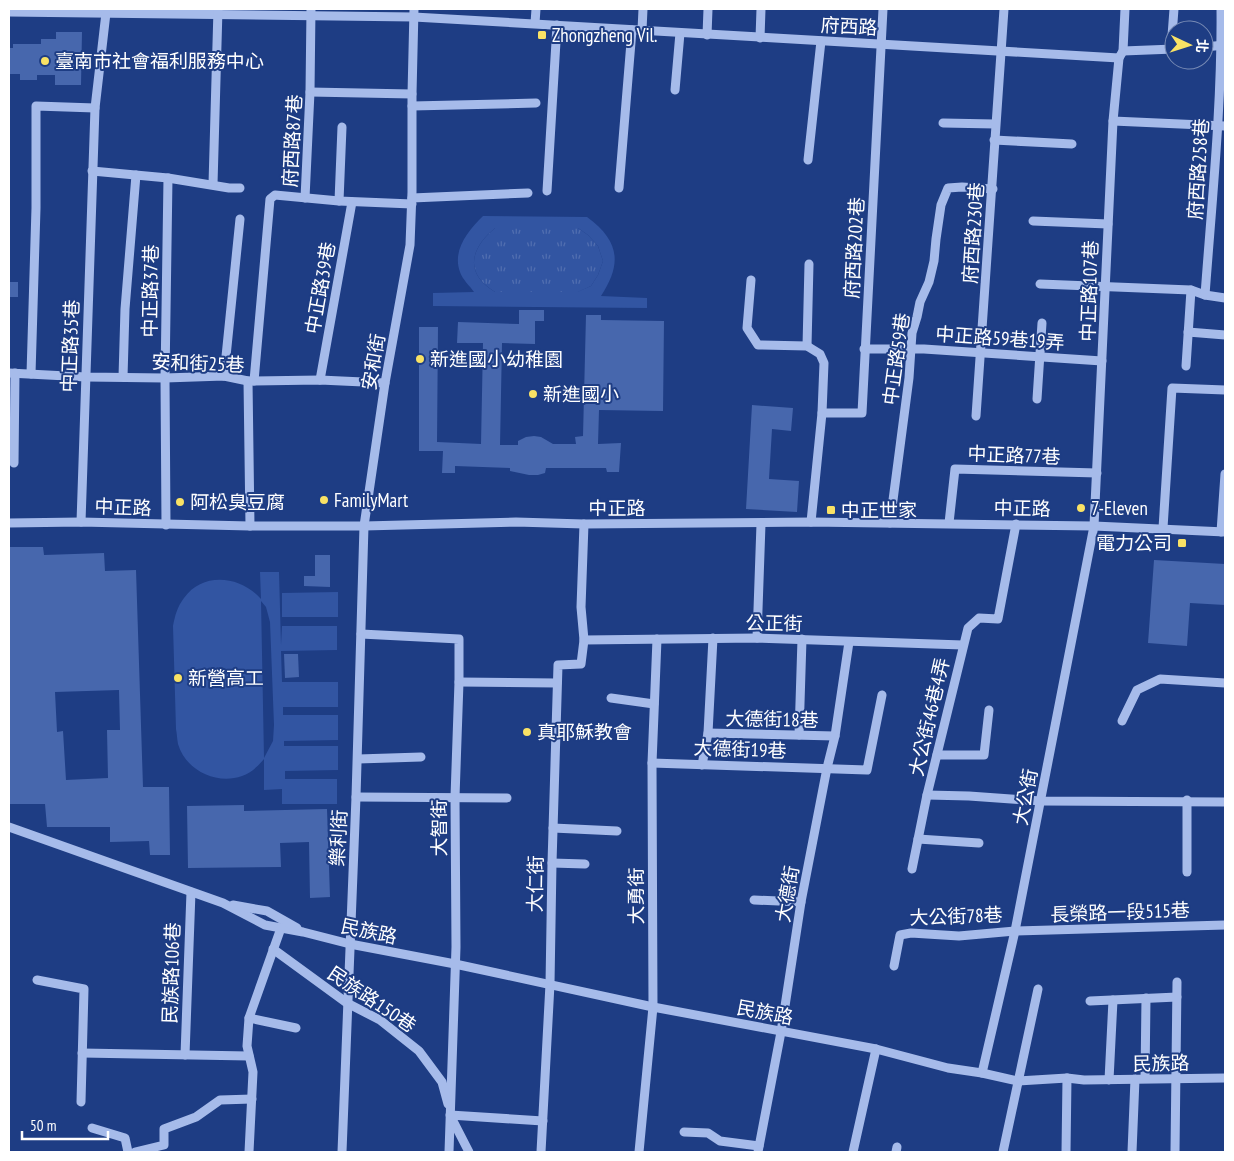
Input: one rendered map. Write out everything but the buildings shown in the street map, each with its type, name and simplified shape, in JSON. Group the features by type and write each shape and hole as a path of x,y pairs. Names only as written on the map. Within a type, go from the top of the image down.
{"street":[{"path":"535,23 536,9"},
{"path":"619,188 637,30 643,9"},
{"path":"707,35 708,9"},
{"path":"760,38 761,9"},
{"name":"府西路202巷","path":"822,413 862,413 883,9"},
{"name":"府西路230巷","path":"976,416 1004,9"},
{"name":"中正路107巷","path":"1094,526 1113,122 1125,9"},
{"name":"府西路258巷","path":"1205,295 1221,126 1224,45 1221,9"},
{"name":"府西路","path":"9,12 414,13 707,35 1001,51 1121,54 1164,50"},
{"name":"中正路35巷","path":"81,522 95,108 110,12"},
{"path":"213,184 218,12"},
{"name":"府西路87巷","path":"311,12 310,92 305,198 352,202 412,201 528,194"},
{"name":"安和街","path":"364,526 385,383 410,245 414,13"},
{"path":"547,190 557,25"},
{"path":"675,90 680,33"},
{"path":"808,160 821,41"},
{"path":"310,92 412,94"},
{"path":"412,106 536,102"},
{"path":"31,374 36,208 36,106 95,108"},
{"path":"1113,122 1221,126"},
{"path":"943,123 995,124"},
{"path":"339,201 342,127"},
{"path":"994,140 1072,144"},
{"path":"92,171 136,174 240,188"},
{"path":"123,377 125,309 136,174"},
{"name":"中正路37巷","path":"166,525 165,378 168,178"},
{"name":"中正路59巷","path":"890,523 899,465 912,333 934,261 941,205 948,188 993,188"},
{"path":"250,526 251,381 270,199 275,195 305,198"},
{"name":"中正路39巷","path":"320,380 352,202"},
{"path":"224,376 240,219"},
{"path":"1033,221 1108,224"},
{"path":"807,346 809,264"},
{"path":"751,280 747,328 758,345 807,346 820,354 824,363 822,413 811,522"},
{"path":"1040,284 1191,290 1205,295 1225,298"},
{"path":"1186,366 1191,290"},
{"path":"1037,399 1042,323"},
{"path":"1188,332 1225,335"},
{"name":"中正路59巷19弄","path":"864,348 980,352 1102,361"},
{"path":"12,373 14,463"},
{"name":"安和街25巷","path":"12,373 86,377 165,378 224,376 251,381 320,380 385,383"},
{"path":"1163,528 1172,388 1225,390"},
{"name":"中正路77巷","path":"948,523 955,469 1097,473"},
{"path":"1223,532 1225,474"},
{"name":"中正路","path":"9,523 81,522 250,526 364,526 516,522 584,524 948,523 1163,528 1223,532"},
{"path":"584,524 582,606 584,640"},
{"path":"757,638 761,524"},
{"name":"大公街46巷4弄","path":"912,869 927,795 968,628 979,618 998,619 1016,524"},
{"name":"樂利街","path":"342,1152 358,758 364,526"},
{"name":"大公街","path":"982,1073 1015,931 1094,526"},
{"name":"大智街","path":"361,634 459,638 455,797 455,964 450,1115"},
{"path":"702,765 708,734 713,638"},
{"name":"公正街","path":"584,640 757,638 963,645"},
{"name":"大勇街","path":"639,1152 653,1007 652,763 657,639"},
{"path":"799,735 802,639"},
{"name":"大仁街","path":"541,1152 550,984 556,683 558,665 582,664 584,640"},
{"name":"大德街","path":"758,1149 781,1032 801,902 835,736 850,642"},
{"path":"1122,720 1137,690 1160,679 1225,683"},
{"path":"459,682 556,683"},
{"name":"大德街19巷","path":"652,763 867,770 882,695"},
{"path":"611,698 654,704"},
{"path":"937,755 984,755 989,710"},
{"name":"大德街18巷","path":"708,734 835,736"},
{"path":"358,758 421,757"},
{"path":"927,795 1041,801 1186,800 1225,802"},
{"path":"356,797 507,798"},
{"path":"1186,800 1187,872"},
{"name":"民族路","path":"9,827 222,903 265,925 653,1007 876,1049 948,1068 1018,1081 1066,1078 1084,1080 1225,1078"},
{"path":"552,828 617,831"},
{"path":"918,839 979,843"},
{"path":"552,863 585,864"},
{"name":"民族路106巷","path":"185,1055 190,892"},
{"path":"754,900 801,902"},
{"name":"民族路","path":"222,903 267,911 303,932"},
{"name":"長榮路一段515巷","path":"1015,931 1225,925"},
{"path":"249,1152 253,1072 247,1046 249,1018 281,928"},
{"name":"大公街78巷","path":"894,966 900,935 911,932 959,936 1015,931"},
{"name":"民族路150巷","path":"273,949 347,1003 380,1020 419,1051 442,1082 450,1115 469,1152"},
{"path":"37,980 84,989 81,1102"},
{"path":"1175,1152 1177,982"},
{"path":"1003,1152 1038,988"},
{"path":"1090,1000 1177,997"},
{"path":"1145,1078 1146,998"},
{"path":"1109,1080 1113,1000"},
{"path":"249,1018 296,1028"},
{"path":"853,1152 876,1049"},
{"path":"82,1052 249,1056"},
{"path":"1066,1078 1066,1152"},
{"path":"1132,1152 1135,1079"},
{"path":"135,1152 166,1148 164,1129 196,1117 220,1100 252,1099"},
{"path":"450,1115 543,1121"},
{"name":"民族路150巷","path":"449,1152 450,1115"},
{"path":"92,1128 125,1138 128,1152"},
{"path":"684,1132 708,1133 720,1141 758,1149"}],"green space":[{"path":"483,216 587,217 606,235 614,253 612,274 601,296 647,298 647,308 433,306 433,293 474,292 461,275 458,256 463,241","holes":["495,228 578,228 598,246 603,261 598,275 591,286 577,292 495,292 478,277 474,261 476,252 480,244"]},
{"path":"495,228 578,228 598,246 603,261 598,275 591,286 578,292 495,292 478,277 474,261 480,244"},
{"path":"260,572 279,572 281,645 282,626 337,626 337,650 281,651 282,682 338,682 338,707 283,707 283,715 338,715 338,740 284,741 284,746 338,746 338,770 285,771 285,779 337,779 337,804 282,804 282,789 264,790 264,759 254,769 242,776 223,779 204,774 195,768 188,762 178,744 173,626 184,598 192,589 201,584 211,580 222,580 233,581 243,585 261,599","holes":["261,601 266,607 270,622 274,725 273,741 264,758"]},
{"path":"338,592 338,617 282,617 282,593"}],"place":[{"name":"Zhongzheng Vil.","path":"542,35"},
{"name":"臺南市社會福利服務中心","path":"45,61"},
{"name":"新進國小幼稚園","path":"420,359"},
{"name":"新進國小","path":"533,394"},
{"name":"FamilyMart","path":"324,500"},
{"name":"阿松臭豆腐","path":"180,502"},
{"name":"7-Eleven","path":"1081,508"},
{"name":"中正世家","path":"831,510"},
{"name":"電力公司","path":"1182,543"},
{"name":"新營高工","path":"178,678"},
{"name":"真耶穌教會","path":"527,732"}]}
